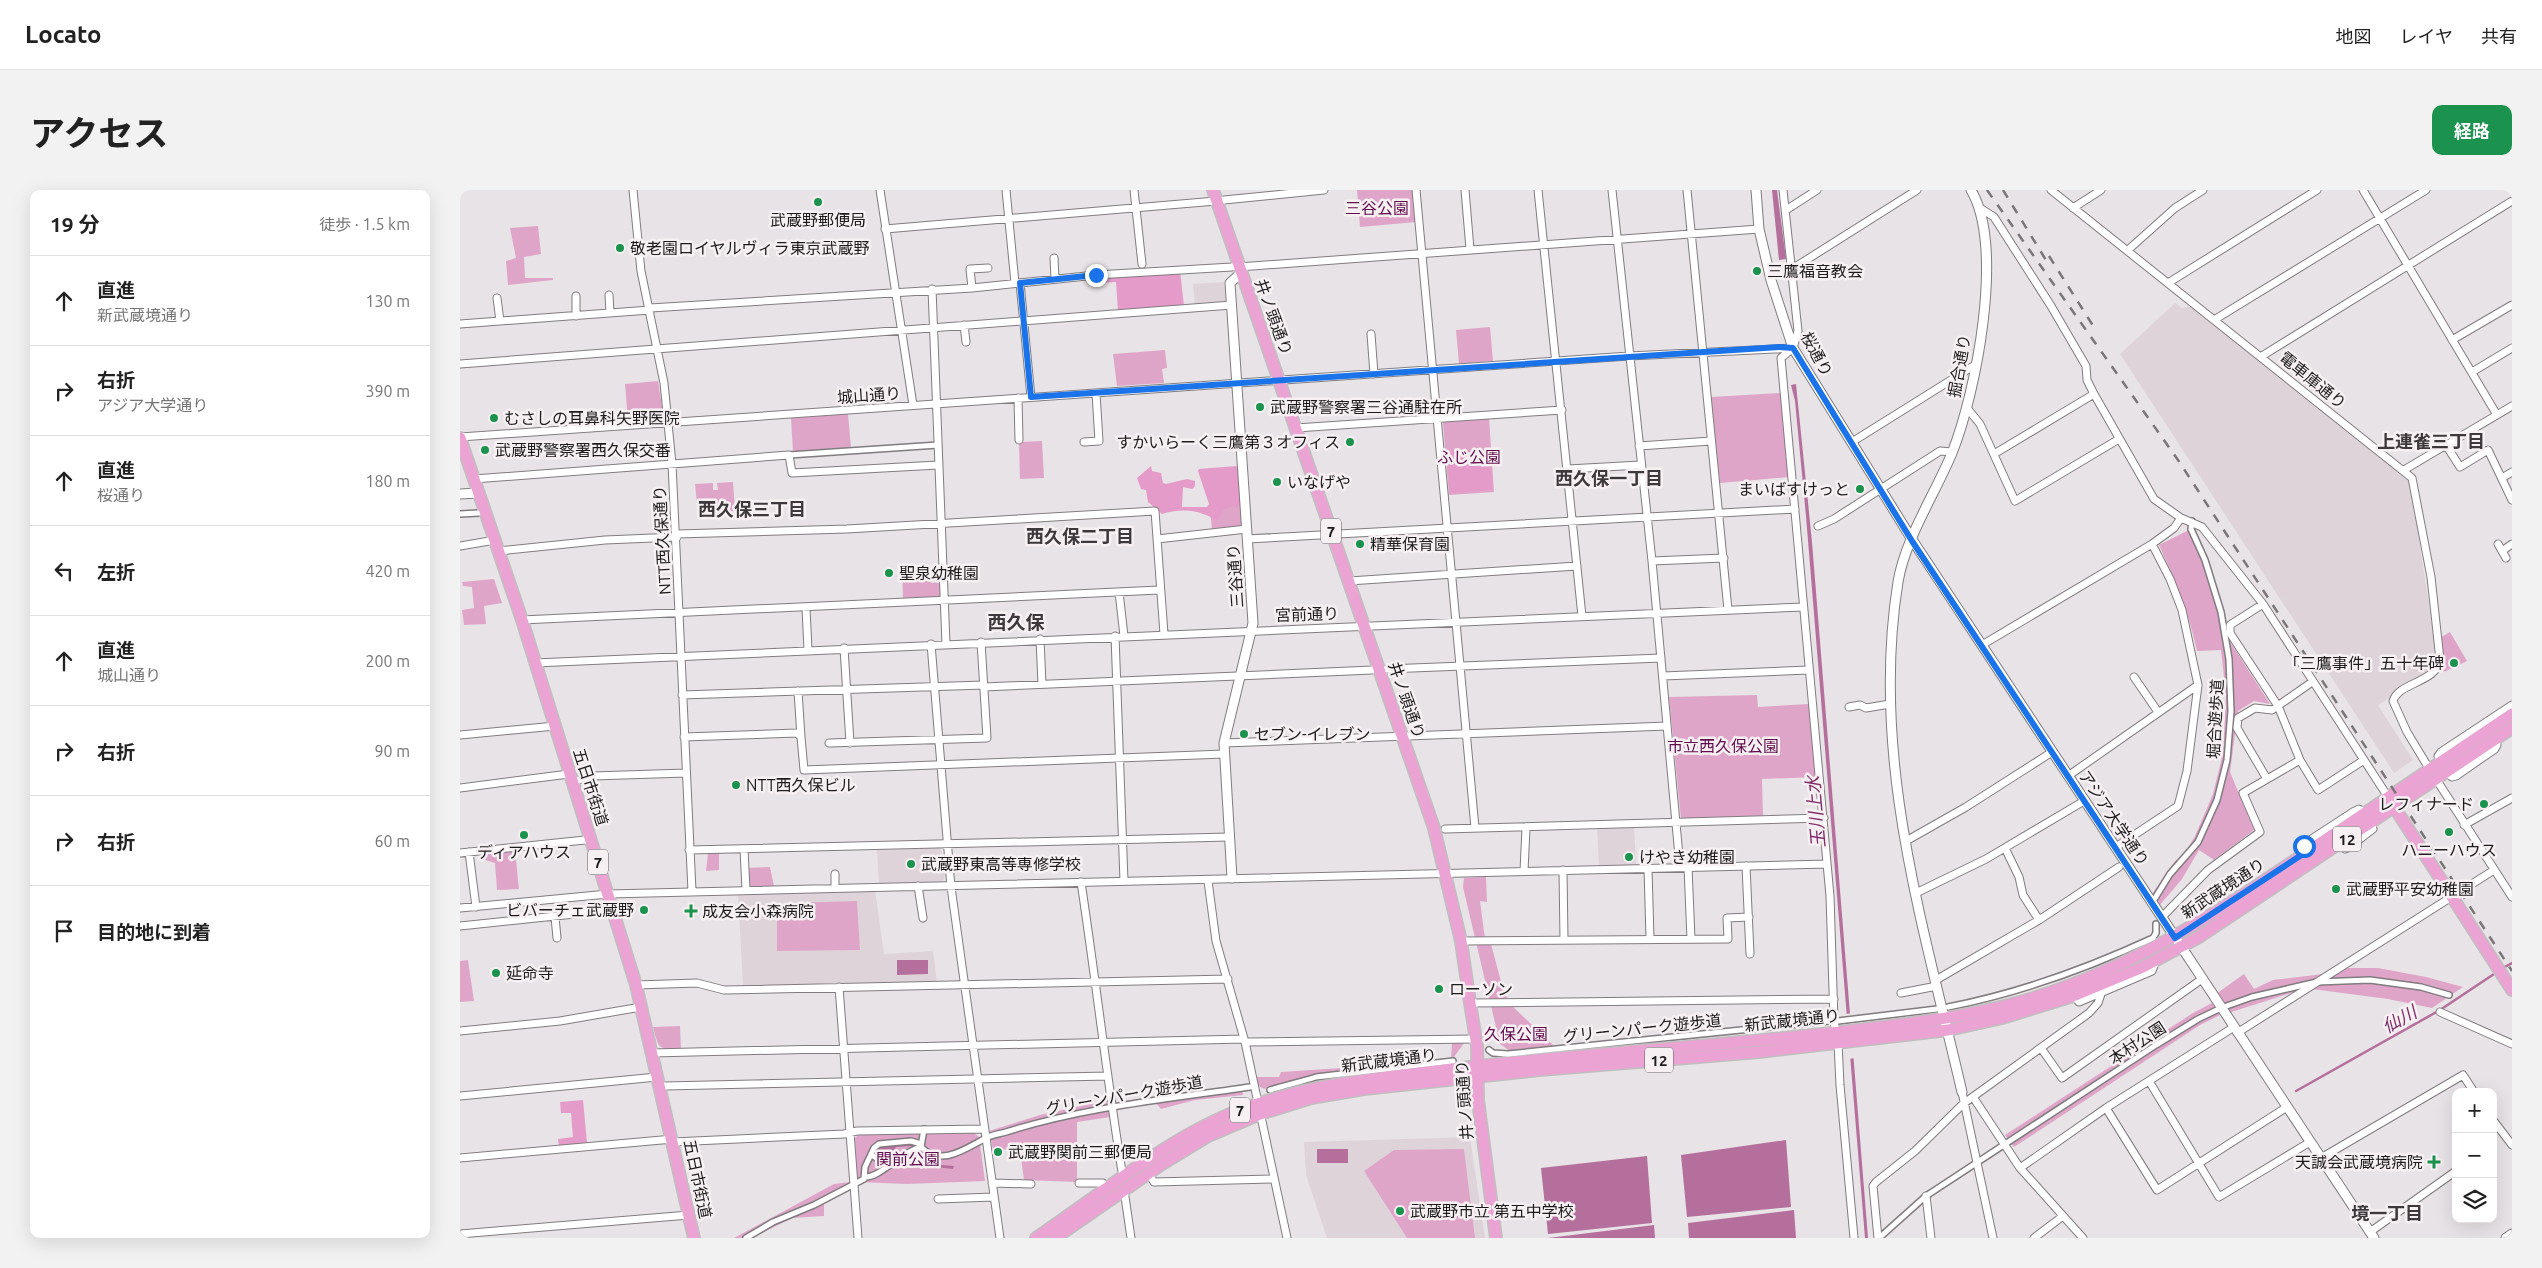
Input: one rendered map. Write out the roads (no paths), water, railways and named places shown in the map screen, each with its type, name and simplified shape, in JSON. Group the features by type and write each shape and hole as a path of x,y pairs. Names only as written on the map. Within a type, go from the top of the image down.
{"main road":[{"name":"井ノ頭通り","path":"1218,197 1237,269 1280,381 1434,828 1461,941 1475,1039 1496,1238"},
{"name":"五日市街道","path":"460,437 522,620 636,985 661,1082 694,1238"},
{"name":"新武蔵境通り","path":"2444,767 2512,714"},
{"name":"新武蔵境通り","path":"1036,1238 1123,1178 1199,1129 1259,1108 1327,1095 1477,1072 1740,1053 1860,1030 1947,1025 2010,1016 2074,996 2153,962 2178,942 2306,852 2368,818 2444,767 2512,728"},
{"path":"2391,802 2512,990"},
{"name":"新武蔵境通り","path":"1947,1025 2073,984 2178,942 2231,917 2339,844 2368,818"},
{"name":"新武蔵境通り","path":"1055,1238 1124,1190 1208,1136 1259,1108"}],"street":[{"name":"NTT西久保通り","path":"633,190 641,271 658,349 672,464 677,535 682,696 692,892"},
{"path":"880,190 913,405"},
{"path":"1006,190 1017,283 1025,321 1031,397"},
{"path":"1134,190 1142,264"},
{"path":"885,229 1136,208 1218,197 1324,190"},
{"path":"1416,190 1475,828"},
{"path":"1465,190 1470,249"},
{"path":"1538,190 1582,616"},
{"path":"1612,190 1652,561 1680,867"},
{"path":"1687,190 1728,610"},
{"name":"桜通り","path":"1756,190 1759,229 1771,280 1793,348 1912,541"},
{"path":"1783,190 1798,331 1793,348 1781,358 1824,818 1840,1085 1854,1238"},
{"path":"1786,210 1817,190"},
{"path":"1792,269 1917,190"},
{"name":"掘合通り","path":"1962,1092 1916,893 1895,782 1890,704 1894,626 1899,580 1912,541 1952,452 1967,408 1975,365 1988,275 1986,236 1980,208 1971,190"},
{"name":"電車庫通り","path":"2051,190 2262,356 2412,478 2417,492 2438,628 2440,660 2435,670 2397,694 2393,701 2414,744 2433,774"},
{"path":"2073,208 2101,190"},
{"path":"2128,250 2174,208 2203,190"},
{"path":"2168,283 2317,190"},
{"path":"2363,190 2497,415"},
{"path":"2214,320 2426,190"},
{"path":"2262,356 2512,201"},
{"path":"1980,208 1994,217 2052,306 2086,366 2087,380 2094,394 2154,499 2181,518 2192,521 2202,527 2263,604 2391,802"},
{"path":"460,324 932,289 972,288 1056,280 1237,269 1422,252 1759,229"},
{"path":"1054,258 1056,280"},
{"path":"972,288 970,270 988,268"},
{"name":"三谷通り","path":"1232,878 1224,744 1253,623 1230,282 1237,269"},
{"path":"932,289 946,644"},
{"path":"609,295 610,313"},
{"path":"576,296 576,316"},
{"path":"497,298 500,321"},
{"path":"2452,340 2512,304"},
{"path":"460,364 1232,305"},
{"path":"964,325 966,342"},
{"path":"1371,334 1374,374"},
{"name":"城山通り","path":"460,437 1629,356 1793,348"},
{"path":"2472,372 2512,348"},
{"path":"1852,442 1975,365"},
{"path":"1084,442 1099,445 1096,393"},
{"path":"1994,454 2094,394"},
{"path":"1018,398 1019,440"},
{"path":"2404,470 2512,406"},
{"path":"1967,408 1980,424 2015,501 2119,440"},
{"path":"1296,428 1562,410"},
{"path":"1640,446 1711,441"},
{"path":"474,478 938,445"},
{"path":"2446,445 2460,467 2488,450 2512,500"},
{"path":"1818,526 1881,490 1940,451 1952,452"},
{"path":"789,455 792,473 938,466"},
{"path":"1568,469 1642,465"},
{"path":"2502,478 2512,472"},
{"path":"460,494 478,493"},
{"path":"1247,539 1795,509"},
{"path":"460,546 677,535 847,530 1155,511 1159,590 1164,634"},
{"path":"460,514 479,513"},
{"path":"1982,645 2152,544 2174,528 2181,518"},
{"name":"堀合遊歩道","path":"2152,903 2170,874 2198,842 2217,800 2227,760 2231,711 2229,659 2221,612 2205,560 2191,529 2192,521"},
{"path":"1157,539 1247,529"},
{"name":"アジア大学通り","path":"1912,541 2116,847 2152,903 2159,920 2178,942 2372,1235"},
{"path":"2116,847 2178,806 2187,771 2198,685 2182,610 2163,564 2152,544"},
{"path":"2506,558 2500,548 2512,544"},
{"path":"1652,561 1724,558"},
{"path":"1349,581 1452,576 1577,566"},
{"path":"522,620 1159,590"},
{"path":"1119,592 1124,636"},
{"path":"2263,604 2230,625 2230,633 2278,706 2300,760 2318,790 2364,760"},
{"name":"宮前通り","path":"535,663 1803,606"},
{"path":"806,608 808,650"},
{"path":"1115,636 1124,881"},
{"path":"1040,640 1042,684"},
{"path":"829,743 987,738 981,642"},
{"path":"931,644 951,886 983,1129 1000,1238"},
{"path":"844,648 850,743"},
{"path":"1388,669 1661,658"},
{"path":"682,696 1042,684 1372,670"},
{"path":"1663,676 1809,670"},
{"path":"2134,677 2158,712"},
{"path":"2267,779 2237,728 2238,718 2255,708 2266,711 2278,706 2312,682"},
{"path":"2068,776 2198,685"},
{"path":"798,691 804,770 1224,754"},
{"path":"1850,707 1860,705 1866,708 1890,704"},
{"path":"2444,767 2438,756 2441,752 2512,705"},
{"path":"460,735 555,726"},
{"path":"1224,744 1667,726"},
{"path":"684,737 797,733 801,737"},
{"path":"1906,841 1966,807 2052,752"},
{"path":"1948,1007 2034,987 2095,965 2153,938 2159,920 2208,870 2260,832 2244,793 2300,760"},
{"path":"460,788 594,776 686,773"},
{"path":"2433,774 2464,825 2512,895"},
{"path":"2464,825 2512,798"},
{"path":"1916,893 2005,848 2084,801"},
{"path":"1445,829 1824,818"},
{"path":"1524,871 1526,828"},
{"path":"689,850 1229,837"},
{"path":"460,853 585,840"},
{"path":"2005,848 2019,877 2023,895 2039,920"},
{"path":"744,849 746,890"},
{"path":"469,852 476,907"},
{"path":"460,908 608,894 951,886 957,884 1208,881 1232,878 1827,864"},
{"path":"1746,866 1750,954"},
{"path":"1688,867 1691,939"},
{"path":"1901,993 1936,983 2039,920 2119,867"},
{"path":"1648,868 1650,940"},
{"path":"1563,870 1564,940"},
{"path":"2020,1168 2106,1108 2317,982 2494,870"},
{"path":"835,874 835,888"},
{"path":"1208,881 1216,941 1244,1040 1287,1238"},
{"path":"1081,882 1096,981 1111,1107 1123,1178"},
{"path":"918,886 923,918"},
{"path":"460,926 613,910"},
{"path":"554,917 557,938"},
{"path":"1461,941 1728,939 1727,918 1749,917"},
{"path":"2074,996 2079,1002 2101,994 2152,971 2153,962"},
{"path":"636,985 698,983 724,990 1228,979"},
{"path":"2041,1048 2062,1078 2202,979"},
{"name":"本村公園","path":"1878,1238 1926,1196 2198,1019 2221,1008 2252,997 2317,982 2370,980 2421,987 2449,995"},
{"path":"839,987 858,1238"},
{"path":"1878,1238 1873,1186 1915,1151 1964,1104 2089,1013 2098,1003 2101,994"},
{"path":"1470,1003 1834,1000"},
{"path":"460,1031 560,1021 641,1008"},
{"path":"1860,1030 1937,1009"},
{"path":"2440,1012 2512,1044"},
{"name":"グリーンパーク遊歩道","path":"1489,1050 1493,1054 1508,1054 1829,1021"},
{"path":"652,1053 1104,1042 1475,1039"},
{"path":"1270,1090 1295,1082 1306,1082 1316,1077 1453,1061"},
{"path":"2320,1158 2463,1075 2471,1088"},
{"path":"460,1096 661,1082 846,1082 1108,1076"},
{"path":"2149,1081 2219,1196 2310,1142"},
{"name":"グリーンパーク遊歩道","path":"872,1155 876,1146 888,1141 911,1140 931,1153 949,1156 957,1154 985,1138 1048,1120 1111,1107 1250,1087"},
{"path":"1962,1092 1994,1238"},
{"path":"1973,1097 2020,1168 2083,1238"},
{"path":"2106,1108 2157,1190 2287,1107"},
{"path":"2497,1125 2512,1146"},
{"path":"460,1158 673,1141 924,1129 983,1129"},
{"path":"865,1177 868,1178 907,1151 921,1146 924,1129"},
{"path":"746,1238 773,1222 814,1205 864,1180 865,1167 872,1155 883,1163 890,1164"},
{"path":"2372,1235 2452,1175"},
{"path":"1152,1180 1154,1182 1274,1179"},
{"path":"992,1183 1031,1184"},
{"path":"1079,1183 1103,1183"},
{"path":"1124,1190 1131,1238"},
{"path":"1926,1196 1931,1238"},
{"path":"938,1199 994,1197"},
{"path":"460,1234 689,1215"},
{"path":"2034,1238 2063,1216"},
{"path":"2506,1238 2512,1234"}],"waterway":[{"name":"仙川","path":"2501,969 2512,963"},
{"name":"仙川","path":"2296,1091 2440,1010 2497,972"}],"railway":[{"path":"1987,190 2178,460 2512,971"},
{"path":"2003,190 2049,265"},
{"path":"2049,256 2097,332"}],"place":[{"name":"武蔵野郵便局","path":"818,202"},
{"name":"敬老園ロイヤルヴィラ東京武蔵野","path":"620,248"},
{"name":"三鷹福音教会","path":"1757,271"},
{"name":"武蔵野警察署三谷通駐在所","path":"1260,407"},
{"name":"むさしの耳鼻科矢野医院","path":"494,418"},
{"name":"すかいらーく三鷹第３オフィス","path":"1350,442"},
{"name":"武蔵野警察署西久保交番","path":"485,450"},
{"name":"いなげや","path":"1277,482"},
{"name":"まいばすけっと","path":"1860,489"},
{"name":"精華保育園","path":"1360,544"},
{"name":"聖泉幼稚園","path":"889,573"},
{"name":"「三鷹事件」五十年碑","path":"2454,663"},
{"name":"セブン-イレブン","path":"1244,734"},
{"name":"NTT西久保ビル","path":"736,785"},
{"name":"レフィナード","path":"2484,804"},
{"name":"ハニーハウス","path":"2449,832"},
{"name":"ディアハウス","path":"524,835"},
{"name":"けやき幼稚園","path":"1629,857"},
{"name":"武蔵野東高等専修学校","path":"911,864"},
{"name":"武蔵野平安幼稚園","path":"2336,889"},
{"name":"ビバーチェ武蔵野","path":"644,910"},
{"name":"成友会小森病院","path":"691,911"},
{"name":"延命寺","path":"496,973"},
{"name":"ローソン","path":"1439,989"},
{"name":"武蔵野関前三郵便局","path":"998,1152"},
{"name":"天誠会武蔵境病院","path":"2434,1162"},
{"name":"武蔵野市立 第五中学校","path":"1400,1211"}],"district":[{"name":"上連雀三丁目","path":"2431,441"},
{"name":"西久保一丁目","path":"1609,478"},
{"name":"西久保三丁目","path":"752,509"},
{"name":"西久保二丁目","path":"1080,536"},
{"name":"西久保","path":"1016,622"},
{"name":"境一丁目","path":"2387,1213"}],"park label":[{"name":"三谷公園","path":"1377,208"},
{"name":"ふじ公園","path":"1469,457"},
{"name":"市立西久保公園","path":"1723,746"},
{"name":"久保公園","path":"1516,1034"},
{"name":"関前公園","path":"908,1159"}],"water label":[{"name":"玉川上水","path":"1815,812"}]}
